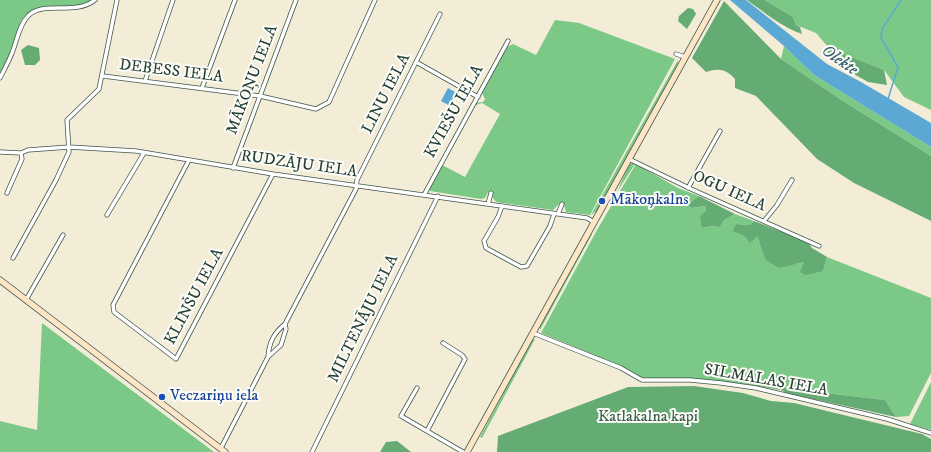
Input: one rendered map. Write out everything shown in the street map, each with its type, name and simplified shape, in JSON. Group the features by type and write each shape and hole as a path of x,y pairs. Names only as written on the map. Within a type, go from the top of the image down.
{"main road":[{"path":"467,452 717,0"},
{"path":"0,280 223,450"}],"street":[{"path":"0,78 12,53 21,27 33,11 84,7 95,0"},
{"path":"13,258 56,180 69,147 67,120 99,89 103,76 117,0"},
{"path":"145,81 173,0"},
{"path":"202,88 234,0"},
{"name":"MĀKOŅU IELA","path":"233,168 296,0"},
{"name":"DEBESS IELA","path":"103,76 260,96 316,109 329,102 375,0"},
{"name":"LINU IELA","path":"356,185 440,14"},
{"name":"KVIEŠU IELA","path":"424,195 508,41"},
{"path":"676,54 686,57"},
{"path":"416,62 478,96"},
{"path":"688,188 720,132"},
{"name":"RUDZĀJU IELA","path":"0,152 21,153 28,150 69,147 144,153 273,174 438,196 556,214 588,219 594,222"},
{"path":"7,193 22,159 21,153"},
{"path":"107,216 144,153"},
{"name":"OGU IELA","path":"630,159 688,188 819,246"},
{"name":"KLINŠU IELA","path":"189,160 114,305 114,312 176,359 273,174"},
{"path":"764,221 777,205 792,180"},
{"path":"268,357 269,346 274,336 285,324 356,189 356,185"},
{"path":"488,204 491,194"},
{"name":"MILTENĀJU IELA","path":"312,452 438,196"},
{"path":"502,206 498,217 484,241 486,248 521,267 527,266 562,204"},
{"path":"26,301 63,235"},
{"path":"223,450 268,357 281,344 286,329 285,324"},
{"name":"SILMALAS IELA","path":"533,334 621,368 642,380 690,380 756,388 820,402 907,425 931,433"},
{"path":"427,431 465,359 462,355 443,343"},
{"path":"417,388 401,416 463,452"}],"green space":[{"path":"0,0 93,0 76,7 46,8 29,13 22,20 0,73"},
{"path":"747,0 765,0 793,17 796,25 800,27 802,34 781,24"},
{"path":"765,0 931,0 931,110 904,97 884,70 829,48 816,33 796,25 793,17"},
{"path":"724,1 781,59 843,101 931,156 931,221 854,183 817,159 756,96 735,88 735,79 732,76 722,70 706,72 692,58"},
{"path":"688,8 693,9 696,14 687,29 678,21 679,16"},
{"path":"555,20 579,23 675,59 590,215 566,212 564,205 560,203 553,210 496,202 493,198 493,193 488,192 485,198 481,199 430,191 430,185 442,165 465,177 500,114 482,103 476,105 471,112 476,103 483,102 485,99 482,93 507,47 513,44 536,55"},
{"path":"28,45 39,48 40,60 35,65 25,65 21,50"},
{"path":"784,46 814,75 931,147 931,156 843,101 781,59"},
{"path":"829,48 884,70 887,85 868,82 833,62 826,56"},
{"path":"678,60 678,64 597,211 591,215"},
{"path":"629,164 635,164 617,192"},
{"path":"636,164 678,188 699,196 689,205 692,208 705,206 706,211 702,228 711,226 720,227 724,220 735,214 754,221 750,225 736,224 757,235 759,242 796,264 804,262 823,271 827,257 931,298 931,373 909,416 896,417 885,400 826,393 821,390 781,390 772,384 750,385 685,378 643,378 628,369 541,333 597,230"},
{"path":"699,196 735,214 724,220 720,227 711,226 702,228 700,216 706,211 705,206 692,208 688,205"},
{"path":"754,221 808,242 812,248 827,257 823,271 806,275 800,272 804,262 779,268 766,260 757,236 750,243 745,236 733,231 736,224 750,225"},
{"path":"591,233 592,234 540,330 540,326"},
{"path":"42,323 214,452 0,452 0,421 37,430"},
{"path":"535,339 482,438 480,437 532,340"},
{"path":"931,382 931,430 910,424"},
{"path":"773,384 781,390 750,385"},
{"name":"Katlakalna kapi","path":"694,386 743,393 771,401 794,403 922,434 931,439 931,452 497,452 498,436 628,387"},
{"path":"786,387 821,390 826,393 885,400 896,417 786,393 781,390"},
{"path":"397,441 411,452 380,452 386,442"}],"water":[{"name":"Olekte","path":"730,0 746,0 827,64 931,123 931,147 814,75 784,46"},
{"path":"448,88 457,93 450,106 441,101"}],"waterway":[{"path":"888,99 898,67 881,38 882,29 901,0"}],"place":[{"name":"Mākoņkalns","path":"602,201"},
{"name":"Veczariņu iela","path":"162,397"}]}
